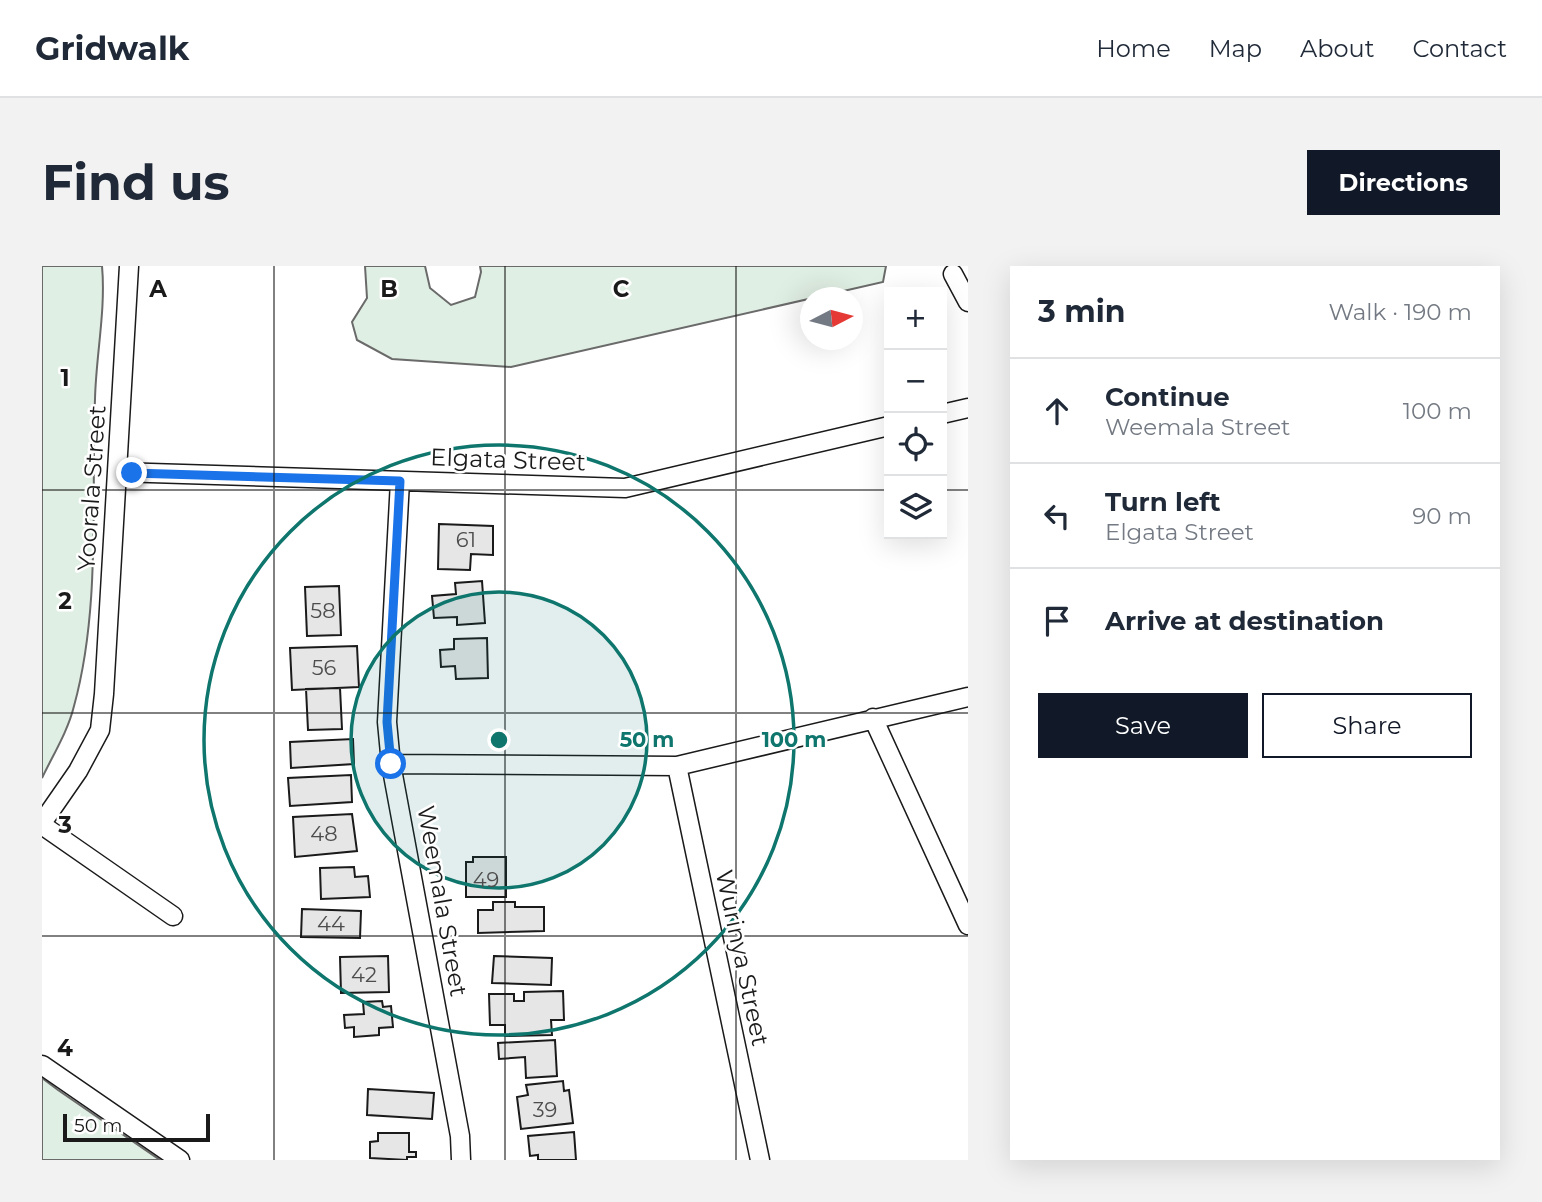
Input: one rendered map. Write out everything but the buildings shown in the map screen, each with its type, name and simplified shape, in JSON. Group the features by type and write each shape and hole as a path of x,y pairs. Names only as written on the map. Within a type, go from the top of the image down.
{"street":[{"name":"Yoorala Street","path":"42,824 79,771 100,730 129,266"},
{"path":"953,274 968,302"},
{"path":"946,413 968,408"},
{"name":"Elgata Street","path":"118,472 625,488 884,427"},
{"name":"Weemala Street","path":"400,481 387,722 391,764 460,1136 461,1160"},
{"path":"391,764 677,766 968,697"},
{"path":"873,719 968,925"},
{"name":"Wurinya Street","path":"677,766 760,1160"},
{"path":"42,824 173,916"},
{"path":"42,1065 180,1160"}],"green space":[{"path":"42,266 102,266 103,283 95,399 93,553 88,631 71,715 42,778"},
{"path":"365,266 425,266 430,288 451,305 475,297 480,266 886,266 883,282 861,287 800,287 800,301 511,367 392,359 357,340 352,322 367,298"},
{"path":"42,1078 58,1090 160,1160 42,1160"}],"route":[{"path":"132,473 400,481 388,688 387,722 391,764"}]}
